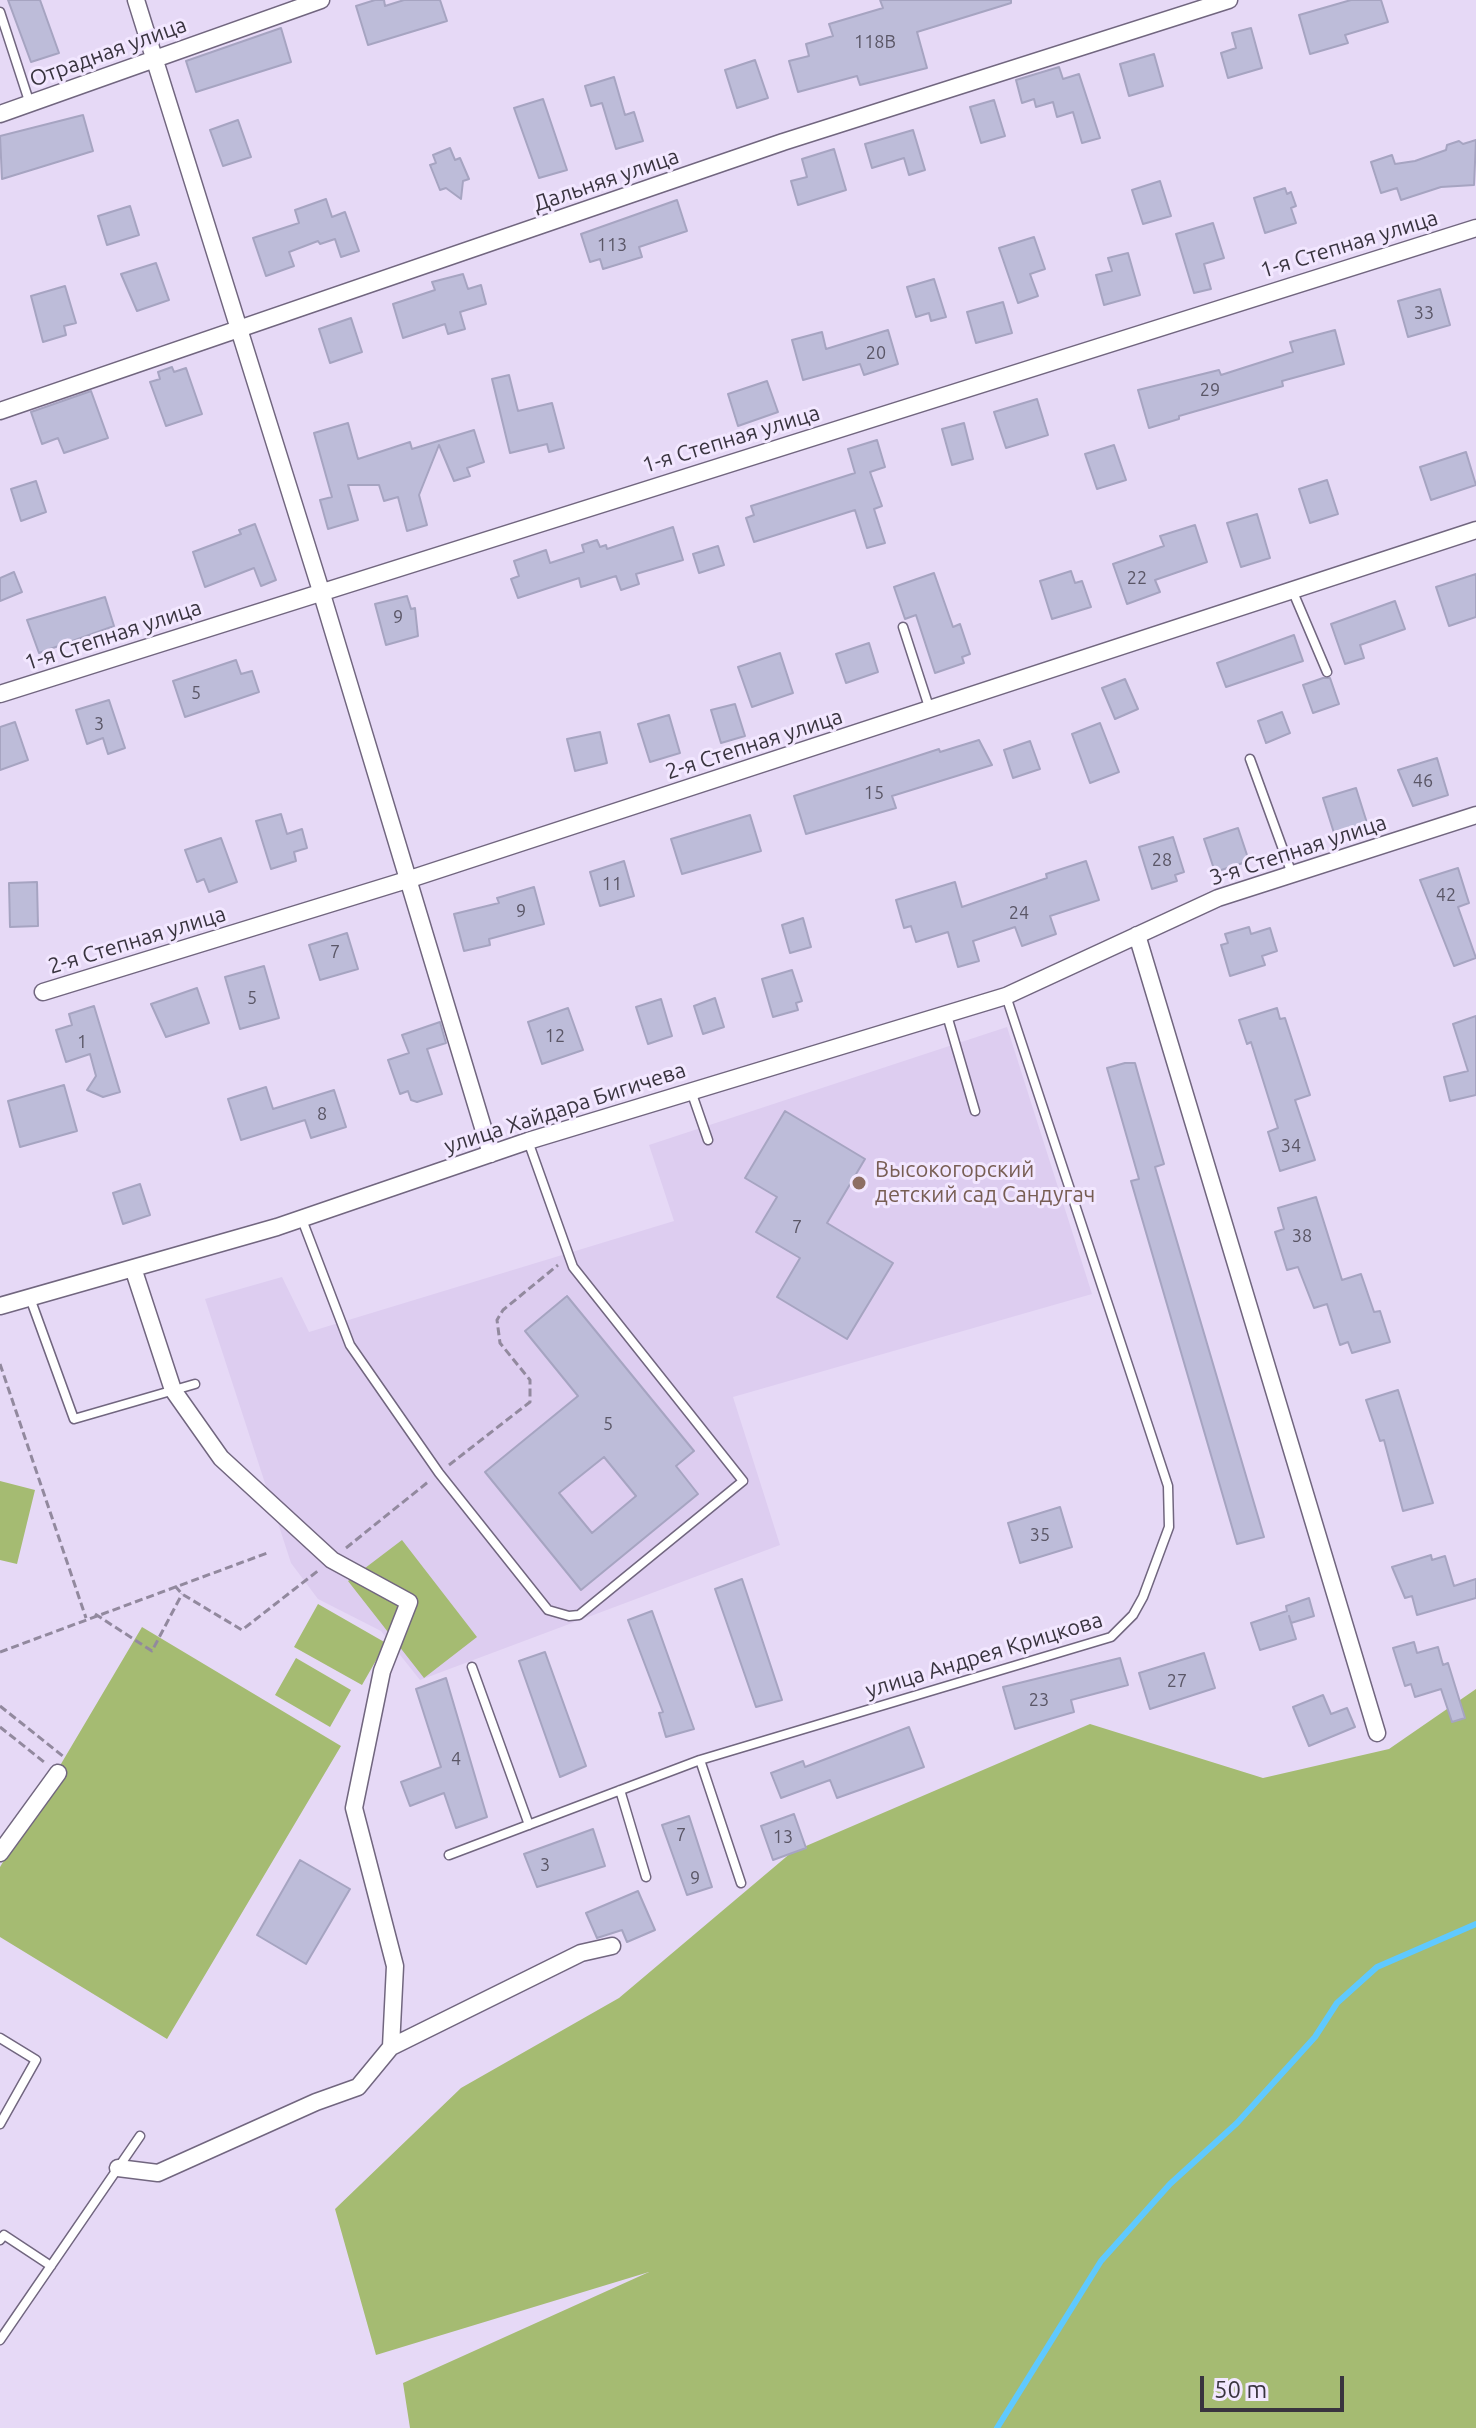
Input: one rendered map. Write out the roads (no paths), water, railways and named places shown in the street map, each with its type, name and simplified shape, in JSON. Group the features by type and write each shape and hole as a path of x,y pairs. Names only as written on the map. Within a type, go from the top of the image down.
{"street":[{"path":"136,0 410,879 491,1154"},
{"name":"Отрадная улица","path":"0,114 321,0"},
{"name":"Дальняя улица","path":"0,411 783,142 1229,0"},
{"name":"1-я Степная улица","path":"0,694 1476,228"},
{"name":"2-я Степная улица","path":"43,992 410,879 1476,530"},
{"name":"3-я Степная улица","path":"1137,935 1218,898 1476,815"},
{"path":"1137,935 1377,1733"},
{"name":"улица Хайдара Бигичева","path":"0,1306 301,1217 528,1141 1006,996 1137,935"},
{"path":"133,1268 173,1390 221,1458 332,1560 409,1602 382,1671 354,1808 395,1966 391,2047"},
{"path":"0,1853 62,1766"},
{"path":"118,2168 158,2173 316,2102 358,2087 391,2047 581,1953 612,1946"}],"lane":[{"path":"0,12 30,104"},
{"path":"1293,592 1327,672"},
{"path":"903,627 930,710"},
{"path":"1250,759 1293,876"},
{"name":"улица Андрея Крицкова","path":"449,1855 700,1760 1111,1637 1133,1615 1143,1597 1169,1527 1168,1486 1006,996"},
{"path":"946,1012 975,1111"},
{"path":"691,1091 708,1140"},
{"path":"301,1217 350,1345 439,1473 548,1610 569,1616 592,1608 743,1481 573,1267 528,1141"},
{"path":"30,1298 74,1419 195,1384"},
{"path":"472,1667 529,1825"},
{"path":"700,1760 741,1883"},
{"path":"620,1790 646,1877"},
{"path":"0,2038 36,2060 0,2124"},
{"path":"0,2340 140,2136"},
{"path":"0,2240 4,2235 51,2266"}],"waterway":[{"path":"997,2428 1101,2261 1170,2184 1237,2123 1315,2037 1337,2003 1377,1967 1476,1924"}],"place":[{"name":"Высокогорский детский сад Сандугач","path":"859,1183"}]}
